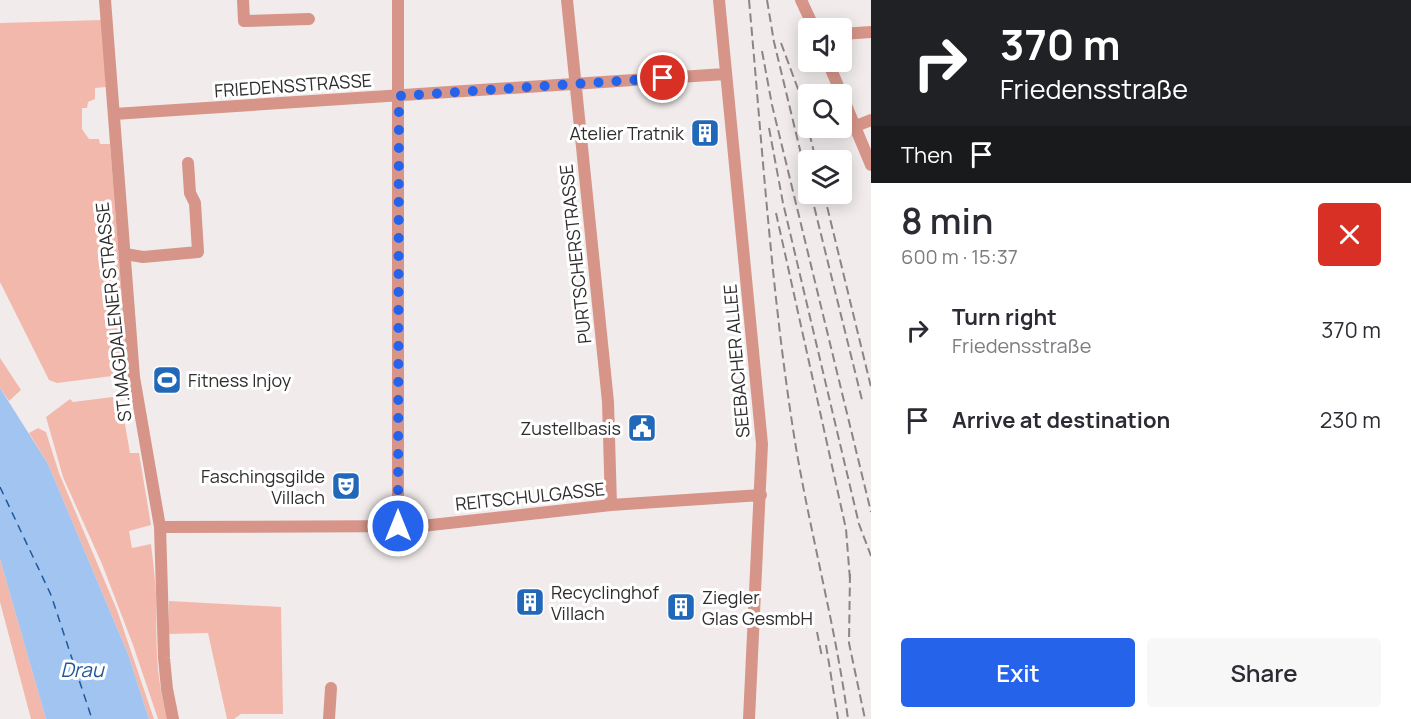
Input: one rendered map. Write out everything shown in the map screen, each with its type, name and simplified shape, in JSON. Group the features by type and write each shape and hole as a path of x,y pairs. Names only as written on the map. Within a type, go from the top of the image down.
{"street":[{"name":"ST.MAGDALENER STRASSE","path":"105,0 134,377 160,527 164,658 173,719"},
{"path":"243,0 244,21 309,19"},
{"path":"398,0 398,526"},
{"name":"PURTSCHERSTRASSE","path":"567,0 608,402 611,505"},
{"name":"SEEBACHER ALLEE","path":"719,0 762,444 749,719"},
{"path":"801,0 809,18"},
{"path":"852,33 871,32"},
{"path":"832,72 871,165"},
{"name":"FRIEDENSSTRASSE","path":"114,114 725,74"},
{"path":"856,126 871,120"},
{"path":"125,254 143,257 198,252 195,203 190,193 188,163"},
{"name":"REITSCHULGASSE","path":"160,527 398,526 611,505 761,495"},
{"path":"329,719 331,688"}],"shaded area":[{"path":"102,20 106,87 95,88 95,99 88,102 87,108 82,108 82,129 89,139 99,139 100,144 110,144 128,374 57,383 49,380 0,282 0,23"},
{"path":"0,358 21,390 9,401 0,388"},
{"path":"120,396 130,453 139,453 151,525 129,531 132,548 151,544 156,595 159,673 169,719 158,719 102,564 63,477 46,417 70,399 73,402"},
{"path":"38,428 46,432 59,473 117,610 154,719 149,719 128,654 48,464 29,433"},
{"path":"0,559 46,719 31,719 0,602"},
{"path":"169,601 281,607 283,714 241,714 234,719 227,719 208,633 169,634"}],"water":[{"name":"Drau","path":"0,388 48,464 128,654 149,719 46,719 0,559"}],"ferry route":[{"path":"0,487 51,595 92,719"}],"railway":[{"path":"749,0 785,376 799,465 836,646 848,719"},
{"path":"767,0 774,42 800,150"},
{"path":"781,43 798,89 813,150"},
{"path":"762,51 772,105 871,512"},
{"path":"769,128 783,203 859,524 871,556"},
{"path":"813,204 862,400"},
{"path":"826,204 871,387"},
{"path":"776,213 846,529 850,580"},
{"path":"850,574 849,643 865,719"},
{"path":"817,632 822,657"},
{"path":"826,645 838,719"}],"place":[{"name":"Atelier Tratnik","path":"705,133"},
{"name":"Fitness Injoy","path":"167,380"},
{"name":"Zustellbasis","path":"642,428"},
{"name":"Faschingsgilde Villach","path":"346,486"},
{"name":"Recyclinghof Villach","path":"530,602"},
{"name":"Ziegler Glas GesmbH","path":"681,607"}],"route":[{"path":"398,526 399,96 663,78"}]}
